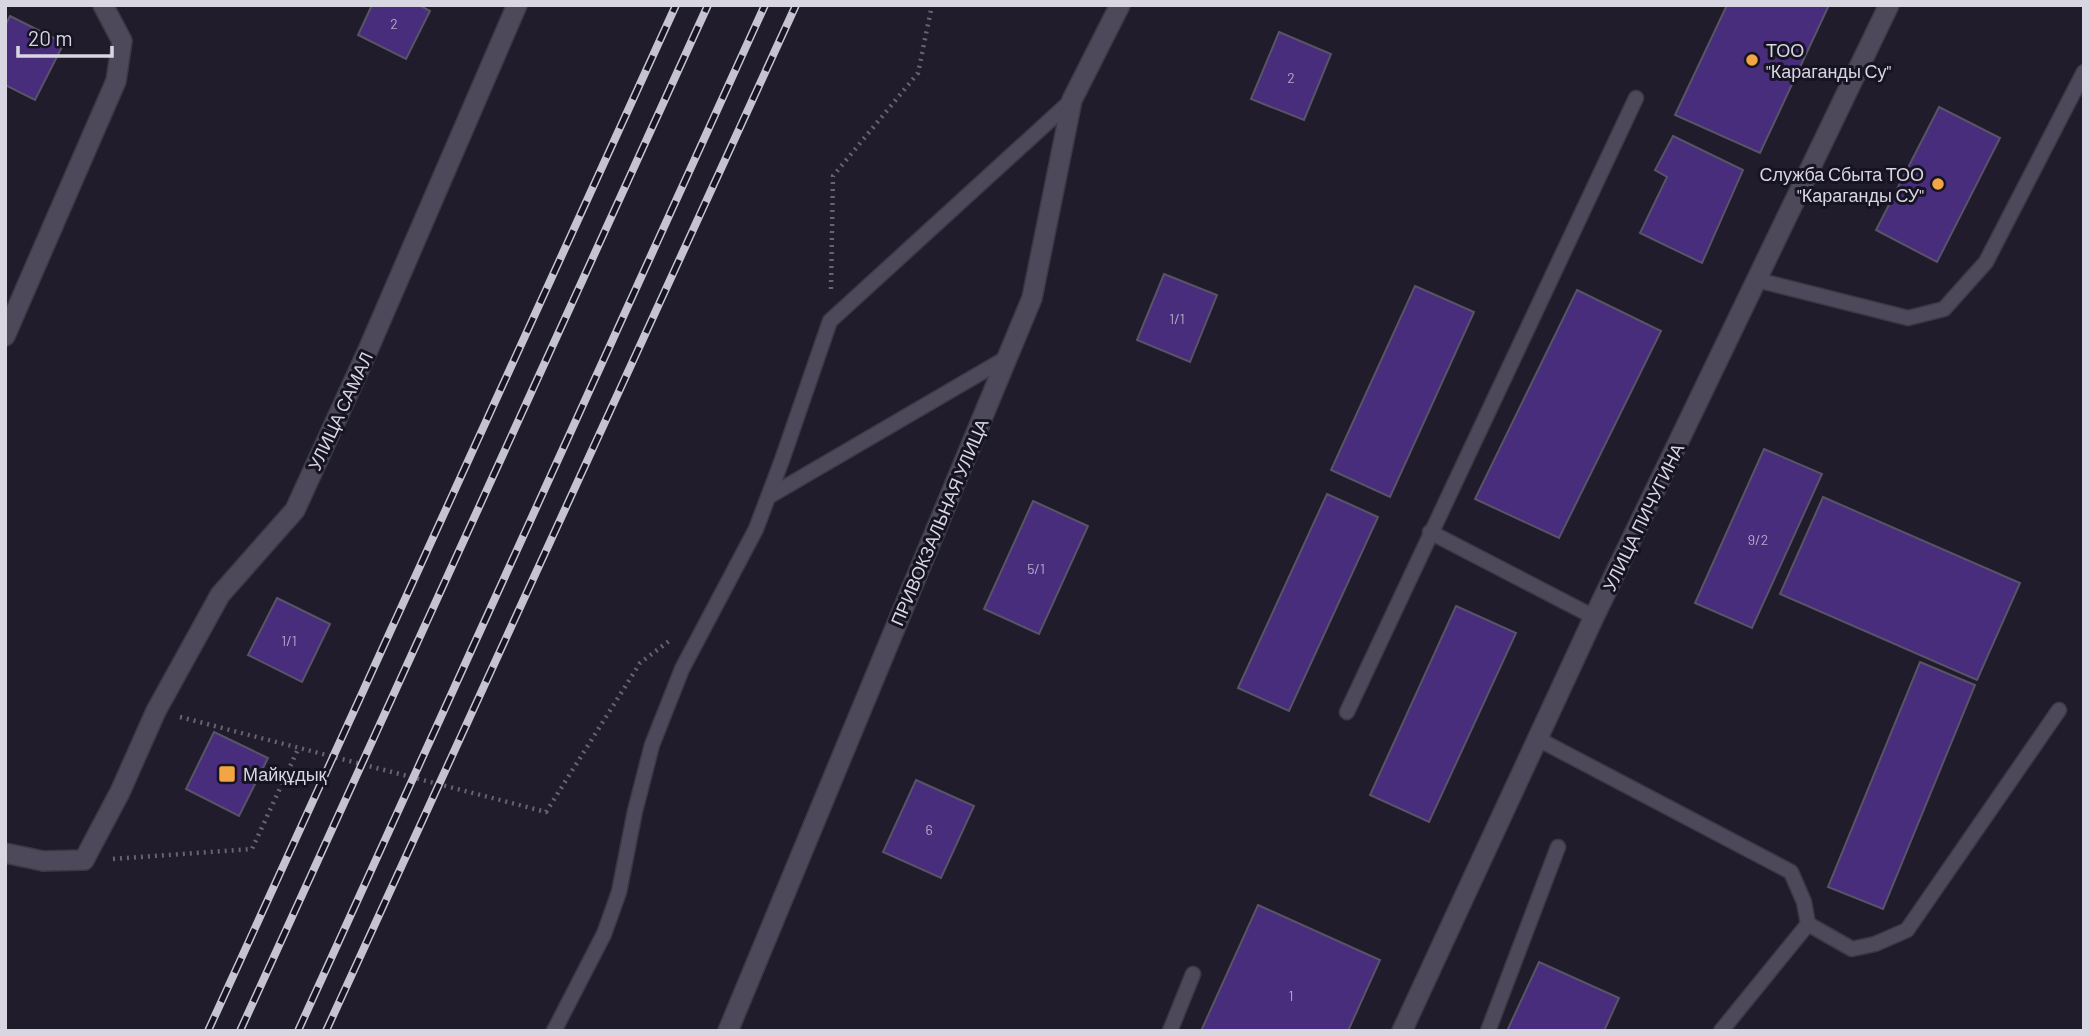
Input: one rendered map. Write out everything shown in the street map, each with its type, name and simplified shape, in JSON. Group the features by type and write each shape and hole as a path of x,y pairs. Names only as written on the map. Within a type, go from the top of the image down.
{"street":[{"path":"5,336 116,81 122,41 103,5"},
{"name":"УЛИЦА САМАЛ","path":"84,860 120,792 156,711 220,595 295,510 373,338 517,5"},
{"name":"ПРИВОКЗАЛЬНАЯ УЛИЦА","path":"728,1031 1032,298 1072,100 1120,5"},
{"name":"УЛИЦА ПИЧУГИНА","path":"1402,1031 1594,617 1889,5"},
{"path":"5,853 43,861 84,860"}],"lane":[{"path":"1757,280 1909,318 1944,309 1986,262 2084,72"},
{"path":"1348,712 1430,532 1636,98"},
{"path":"559,1029 604,934 619,892 635,811 652,745 682,669 756,529 830,321 1072,100"},
{"path":"768,497 1008,357"},
{"path":"1430,532 1594,617"},
{"path":"1808,924 1852,949 1875,944 1907,930 2059,710"},
{"path":"1538,739 1791,872 1804,902 1808,924 1721,1031"},
{"path":"1488,1031 1558,847"},
{"path":"1170,1031 1193,974"}],"path":[{"path":"830,321 833,176 918,73 932,5"},
{"path":"156,711 546,811 640,663 672,639"},
{"path":"84,860 252,849 299,747"}],"building":[{"path":"372,5 419,5 430,11 406,59 358,35"},
{"name":"ТОО \"Караганды Су\"","path":"1727,5 1829,5 1760,153 1675,115"},
{"path":"10,16 64,43 35,100 5,85 5,26"},
{"path":"1279,32 1331,54 1304,120 1251,99"},
{"name":"Служба Сбыта ТОО \"Караганды СУ\"","path":"1939,107 2000,138 1937,262 1876,230"},
{"path":"1673,136 1743,170 1702,263 1640,233 1667,177 1655,170"},
{"path":"1164,274 1217,295 1190,362 1137,340"},
{"path":"1415,286 1474,312 1390,497 1331,470"},
{"path":"1577,290 1661,331 1559,538 1475,499"},
{"path":"1764,449 1822,474 1752,628 1695,603"},
{"path":"1327,494 1378,517 1289,711 1238,688"},
{"path":"1823,497 2020,583 1977,680 1780,594"},
{"path":"1033,501 1088,526 1039,634 984,609"},
{"path":"277,598 330,624 302,682 248,655"},
{"path":"1456,606 1516,633 1429,822 1370,795"},
{"path":"1920,662 1975,685 1883,909 1828,887"},
{"name":"Майқұдық","path":"214,732 268,758 239,816 186,789"},
{"path":"916,780 974,806 941,878 883,852"},
{"path":"1258,905 1380,960 1348,1031 1201,1031"},
{"path":"1539,962 1619,998 1604,1031 1507,1031"}],"railway":[{"path":"208,1031 676,5"},
{"path":"240,1031 708,5"},
{"path":"298,1031 765,5"},
{"path":"326,1031 796,5"}],"place":[{"name":"ТОО \"Караганды Су\"","path":"1752,60"},
{"name":"Служба Сбыта ТОО \"Караганды СУ\"","path":"1938,184"},
{"name":"Майқұдық","path":"227,774"}]}
